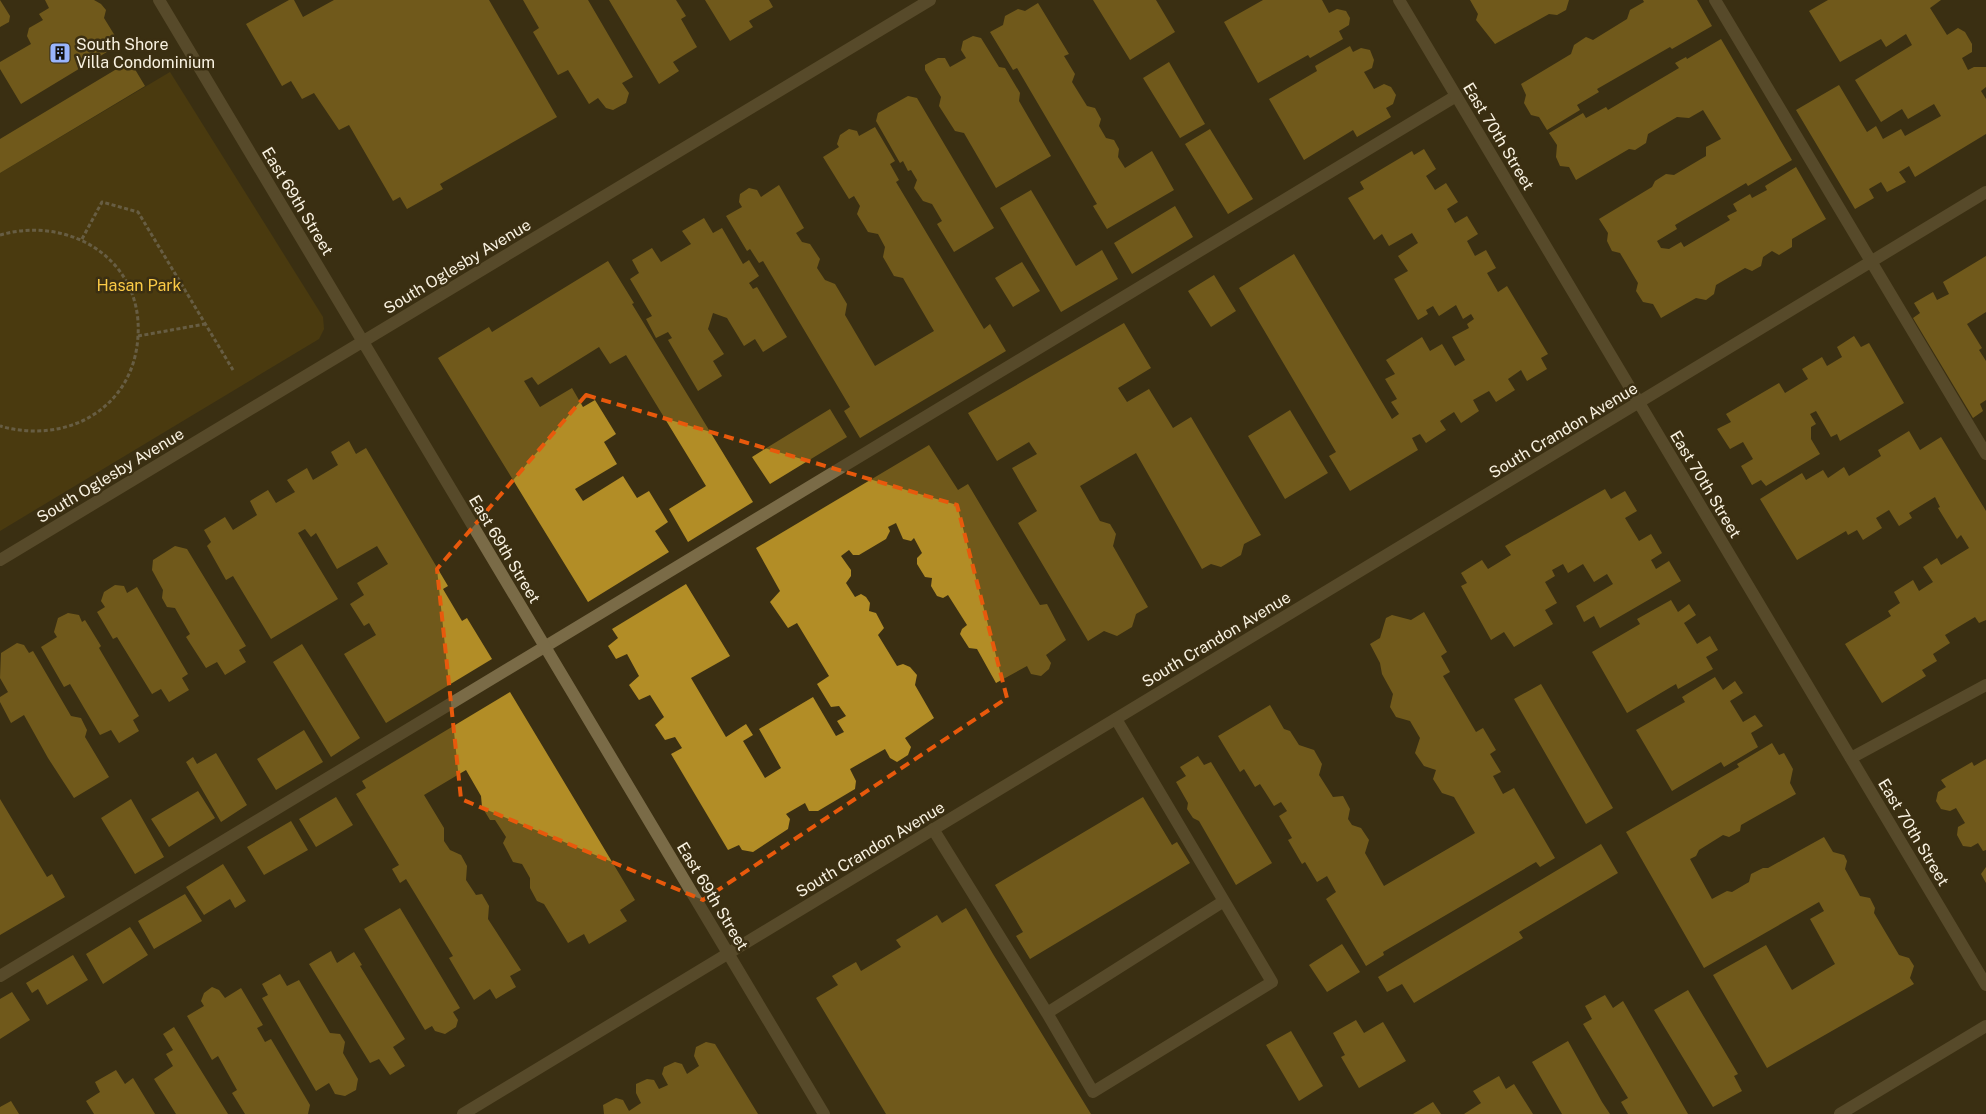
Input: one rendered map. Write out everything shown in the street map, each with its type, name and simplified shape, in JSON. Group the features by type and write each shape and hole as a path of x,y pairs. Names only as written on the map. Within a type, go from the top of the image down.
{"street":[{"name":"East 69th Street","path":"159,0 824,1114"},
{"name":"South Oglesby Avenue","path":"0,560 930,0"},
{"name":"East 70th Street","path":"1399,0 1986,985"},
{"path":"1715,0 1986,454"},
{"path":"0,976 546,648 1456,96"},
{"name":"South Crandon Avenue","path":"463,1114 1986,192"},
{"path":"1851,758 1986,685"},
{"path":"933,829 1047,1012 1093,1092 1272,982 1116,719"},
{"path":"1047,1012 1224,901"},
{"path":"1840,1114 1986,1026"}],"path":[{"path":"82,239 102,202 138,212 233,370"},
{"path":"0,235 16,230 39,228 61,232 82,239 111,262 124,279 133,298 138,336 129,374 105,406 88,419 68,428 45,432 23,432 0,426"},
{"path":"138,336 204,324"}],"highlighted area":[{"path":"586,395 957,505 1007,698 703,900 461,799 437,569"}],"green space":[{"name":"Hasan Park","path":"170,72 323,317 324,329 319,339 0,531 0,173"}],"building":[{"path":"0,0 10,16 9,22 0,27"},
{"name":"South Shore Villa Condominium","path":"45,0 94,0 101,4 106,10 104,18 120,44 21,104 0,69 0,62 31,44 27,36 29,28 43,20 39,14 49,8"},
{"path":"289,0 294,0 303,17 334,0 489,0 557,117 440,184 443,189 407,209 400,197 393,201 349,125 339,130 314,93 302,99 291,81 282,86 246,24"},
{"path":"523,0 588,0 633,77 622,83 629,93 626,103 613,110 606,108 598,98 589,104 568,70 558,75 533,32 539,28"},
{"path":"609,0 676,0 686,16 681,19 697,47 673,62 679,71 659,84"},
{"path":"705,0 769,0 773,7 749,21 753,27 730,41"},
{"path":"1093,0 1156,0 1175,32 1130,60"},
{"path":"1263,0 1322,0 1329,13 1337,9 1346,11 1350,18 1349,25 1339,31 1343,39 1310,58 1308,55 1258,83 1224,22"},
{"path":"1470,0 1569,0 1566,10 1557,15 1549,14 1495,44 1476,20 1478,14"},
{"path":"1643,0 1697,0 1712,26 1672,49 1670,47 1597,89 1599,92 1577,105 1580,110 1547,130 1539,117 1531,115 1524,103 1526,95 1521,84 1571,54 1574,45 1586,37 1593,40 1627,19 1630,10 1644,2"},
{"path":"1828,0 1941,0 1930,8 1947,35 1958,28 1965,32 1972,44 1972,52 1962,58 1968,70 1974,67 1986,67 1986,87 1981,91 1986,99 1986,134 1915,177 1909,166 1899,172 1906,182 1887,192 1881,182 1869,189 1874,198 1855,209 1796,110 1839,85 1867,132 1876,126 1883,139 1901,129 1905,136 1941,116 1934,104 1908,119 1902,109 1881,122 1855,80 1912,45 1906,34 1886,47 1881,39 1840,62 1809,11"},
{"path":"1038,3 1069,54 1064,56 1075,74 1072,82 1087,106 1095,108 1101,119 1099,126 1106,138 1114,140 1119,149 1118,157 1125,168 1152,151 1174,190 1107,229 1093,206 1097,204 1017,68 1013,70 990,32 1003,25 1005,16 1018,9 1025,11"},
{"path":"973,36 981,38 999,67 1005,68 1020,93 1019,101 1051,156 996,188 964,133 955,131 939,106 941,97 925,70 925,65 938,58 945,58 950,67 966,58 961,50 963,41"},
{"path":"1721,39 1792,160 1748,186 1746,183 1675,225 1677,229 1657,241 1661,248 1669,249 1681,242 1684,247 1730,220 1727,216 1737,211 1733,204 1750,194 1752,198 1767,190 1765,186 1796,167 1826,219 1792,239 1792,247 1779,255 1772,251 1763,257 1761,266 1752,271 1745,268 1716,285 1714,294 1706,300 1696,298 1661,318 1653,304 1643,302 1636,291 1638,283 1620,253 1612,251 1607,241 1608,233 1599,219 1652,187 1655,181 1666,174 1674,175 1706,156 1706,147 1721,139 1703,110 1689,118 1677,117 1648,134 1646,143 1635,150 1629,149 1576,180 1569,167 1560,166 1556,157 1557,145 1549,133 1583,113 1586,118 1606,107 1608,110 1679,68 1675,63 1686,57 1687,59"},
{"path":"1350,46 1353,52 1361,48 1370,50 1374,60 1372,68 1364,72 1374,89 1384,84 1391,87 1396,95 1393,104 1386,108 1391,117 1357,137 1353,130 1304,160 1269,99 1317,71 1315,66"},
{"name":"South Shore Villa Condominium","path":"130,61 145,86 0,173 0,139"},
{"path":"1169,62 1205,124 1180,138 1143,78"},
{"path":"908,96 917,98 994,228 954,252 937,224 942,221 932,204 923,201 914,188 917,180 911,170 908,171 903,161 900,163 876,121 878,113"},
{"path":"875,127 895,161 890,164 899,180 896,182 984,329 990,324 1006,351 860,438 844,411 850,407 763,261 759,263 750,249 747,251 726,216 742,207 739,202 740,194 749,188 757,190 761,197 779,185 804,228 796,233 802,242 810,244 820,259 817,268 825,280 835,284 847,304 845,315 875,366 934,331 903,278 894,276 883,257 885,247 878,234 868,232 857,214 860,206 854,196 849,199 823,157 839,147 837,144 840,135 849,129 857,131 859,136"},
{"path":"1210,129 1253,199 1228,214 1185,144"},
{"path":"1424,149 1436,169 1426,176 1435,190 1446,183 1458,202 1447,209 1455,223 1467,216 1478,234 1467,241 1475,256 1486,250 1496,268 1487,273 1498,292 1507,286 1548,354 1541,358 1547,369 1527,381 1521,370 1508,379 1515,390 1496,402 1489,391 1473,400 1479,411 1461,423 1454,412 1440,421 1446,430 1426,443 1420,434 1412,438 1418,450 1350,491 1329,456 1336,452 1239,288 1294,254 1392,419 1399,414 1391,402 1397,399 1385,379 1395,374 1386,360 1422,337 1430,351 1442,344 1455,366 1465,360 1452,337 1469,328 1467,324 1474,319 1471,314 1463,319 1456,305 1439,316 1433,306 1426,310 1428,314 1418,320 1394,279 1408,271 1398,256 1418,243 1412,233 1389,246 1382,234 1374,240 1348,198 1364,189 1360,182 1412,151 1414,155"},
{"path":"1031,190 1076,266 1102,250 1118,279 1061,312 1000,208"},
{"path":"1175,206 1193,237 1132,274 1114,243"},
{"path":"704,218 713,233 722,228 743,264 749,260 759,276 749,283 753,289 757,287 787,337 763,352 755,339 744,346 727,318 713,313 708,329 724,354 713,361 722,376 698,391 668,340 672,338 668,332 656,338 646,319 652,316 630,279 639,273 632,260 652,248 661,262 691,244 682,231"},
{"path":"1986,256 1986,312 1967,324 1982,348 1979,350 1986,361 1986,400 1980,404 1983,411 1973,418 1913,318 1920,313 1914,303 1933,292 1937,300 1949,294 1943,282"},
{"path":"608,261 634,303 632,304 753,502 688,542 669,509 706,486 626,355 610,364 599,347 538,385 532,377 524,381 540,407 572,388 583,407 595,400 616,434 604,442 617,464 575,489 583,501 623,476 637,498 649,491 668,522 655,531 669,552 588,602 438,358 489,327 492,332"},
{"path":"1022,262 1040,291 1013,307 995,278"},
{"path":"1214,275 1236,311 1211,327 1188,291"},
{"path":"1124,323 1151,368 1118,388 1127,402 1149,389 1173,428 1191,417 1261,535 1244,544 1241,555 1221,567 1211,564 1202,569 1136,453 1080,486 1100,521 1110,524 1116,534 1113,546 1148,607 1136,614 1132,627 1117,636 1104,631 1088,641 1018,523 1037,511 1012,468 1037,454 1029,442 997,461 968,413"},
{"path":"1854,336 1861,347 1869,343 1904,403 1840,441 1837,434 1831,437 1816,411 1810,414 1816,424 1811,427 1811,439 1820,454 1766,486 1761,480 1752,485 1741,466 1753,459 1743,442 1730,449 1717,429 1731,422 1726,414 1779,383 1785,393 1808,379 1802,369 1822,357 1827,366 1842,357 1837,347"},
{"path":"830,409 847,437 770,484 752,457"},
{"path":"1290,410 1328,473 1285,499 1248,436"},
{"path":"1909,431 1920,450 1941,437 1986,511 1986,620 1979,623 1975,617 1945,635 1950,643 1933,654 1937,661 1922,670 1926,676 1882,703 1845,644 1891,616 1888,611 1900,603 1894,592 1913,580 1919,591 1933,582 1923,567 1937,558 1941,565 1969,548 1961,535 1957,539 1938,508 1940,507 1935,497 1909,513 1912,518 1899,526 1889,510 1876,518 1882,528 1863,540 1857,530 1848,535 1846,531 1797,560 1760,499 1802,473 1806,480 1823,470 1828,478 1844,467 1849,476 1881,456 1878,450"},
{"path":"349,441 356,454 366,448 448,586 443,589 462,621 467,618 492,659 386,723 344,654 376,635 369,623 364,626 350,604 364,595 357,583 388,564 377,546 337,569 316,533 311,537 305,529 298,533 338,599 271,639 233,576 226,580 207,546 211,542 204,530 225,517 233,530 257,515 250,501 268,490 276,503 295,492 287,480 307,468 313,480 338,465 331,452"},
{"path":"929,445 958,490 968,484 1040,605 1047,604 1066,640 1046,655 1051,663 1049,669 1041,676 1031,674 1027,666 996,683 977,649 969,648 960,634 967,625 948,595 943,598 937,596 931,586 932,578 925,577 917,564 917,558 922,553 914,538 911,541 903,539 896,523 888,527 890,531 886,539 859,555 853,555 849,550 841,556 851,570 851,576 846,583 855,597 861,594 870,603 869,611 876,613 884,628 878,635 897,666 903,664 910,667 917,675 915,685 934,718 905,738 911,747 908,755 897,762 890,758 885,749 850,769 856,781 855,789 818,811 809,811 805,803 786,814 790,819 788,829 753,852 742,850 739,845 728,850 671,754 682,748 675,737 665,740 655,725 664,717 650,695 639,700 629,685 639,676 627,654 616,659 608,646 618,638 612,629 686,584 730,656 691,678 726,737 746,724 753,735 743,741 765,778 781,768 759,729 813,697 836,736 844,732 837,721 846,716 839,706 831,707 817,684 829,676 797,623 788,628 770,602 780,591 756,548"},
{"path":"1605,489 1611,499 1625,491 1637,511 1625,518 1639,541 1651,534 1662,553 1651,560 1656,569 1669,561 1681,581 1600,628 1594,616 1584,622 1576,606 1613,584 1607,574 1594,582 1583,564 1568,573 1563,564 1552,570 1555,576 1545,582 1557,603 1545,610 1553,624 1514,647 1504,632 1491,640 1461,586 1467,583 1461,573 1482,560 1488,569 1511,555 1505,546"},
{"path":"175,546 187,549 246,646 239,650 246,662 225,675 217,662 206,668 186,637 190,634 175,608 167,607 162,598 163,590 152,570 153,560"},
{"path":"115,585 124,586 127,593 137,587 188,674 182,678 189,690 169,702 161,689 152,694 117,637 113,639 97,612 105,607 101,601 104,592"},
{"path":"1671,600 1678,612 1689,604 1696,615 1684,623 1697,644 1710,636 1718,650 1706,657 1713,669 1678,689 1676,684 1627,713 1592,652 1640,624 1637,619"},
{"path":"1424,612 1447,652 1441,656 1450,672 1443,676 1476,732 1483,728 1496,750 1490,754 1501,772 1493,776 1503,794 1514,788 1555,858 1540,867 1536,862 1383,952 1384,955 1366,966 1326,899 1336,892 1327,876 1317,882 1305,862 1302,864 1288,840 1292,838 1279,816 1287,811 1281,802 1274,806 1260,784 1255,787 1244,769 1240,772 1218,736 1270,705 1284,729 1290,731 1299,745 1314,750 1322,764 1319,775 1333,797 1343,796 1350,809 1348,819 1352,825 1361,828 1369,840 1365,853 1384,886 1475,833 1454,797 1442,793 1433,779 1436,770 1424,766 1415,753 1420,738 1410,721 1396,717 1390,707 1393,694 1382,674 1380,663 1370,644 1380,638 1386,618 1392,615 1411,620"},
{"path":"68,613 79,615 82,622 85,620 101,646 99,648 139,716 133,720 139,731 119,743 111,730 100,735 70,684 64,687 41,647 57,637 54,632 58,618"},
{"path":"17,643 24,645 29,653 33,651 71,716 81,718 87,730 85,737 109,777 74,798 48,758 24,715 11,723 0,702 0,697 8,692 0,678 1,653"},
{"path":"302,644 360,738 331,757 273,662"},
{"path":"1715,677 1723,690 1735,681 1743,693 1730,701 1743,722 1755,715 1763,726 1751,733 1758,747 1724,767 1721,762 1672,791 1636,730 1685,702 1682,697"},
{"path":"1541,684 1613,808 1586,824 1514,699"},
{"path":"510,692 635,900 620,910 627,921 589,944 584,934 568,943 544,904 537,901 530,888 530,878 522,864 513,862 503,843 506,837 495,820 490,820 482,807 481,796 466,770 424,795 444,828 444,841 450,850 461,855 467,866 466,880 476,895 482,894 489,906 488,919 521,970 510,976 516,987 496,999 490,989 474,1000 449,958 453,956 406,879 400,883 392,869 399,865 356,794 366,788 362,781"},
{"path":"304,730 323,762 276,790 257,759"},
{"path":"1772,743 1779,755 1784,753 1793,769 1790,783 1796,794 1741,825 1740,831 1729,837 1723,835 1699,850 1696,856 1690,859 1712,899 1727,891 1732,892 1749,882 1751,874 1763,868 1768,868 1824,837 1833,852 1844,855 1847,861 1845,869 1860,896 1870,898 1875,908 1874,913 1899,955 1909,958 1914,966 1910,978 1914,984 1767,1068 1713,975 1766,945 1792,990 1835,964 1810,919 1824,911 1819,902 1704,968 1626,832 1739,767 1737,764"},
{"path":"216,753 247,805 221,822 186,762 193,757 197,764"},
{"path":"1198,756 1204,765 1211,762 1272,863 1236,885 1199,821 1193,818 1187,809 1188,803 1176,782 1186,776 1180,767"},
{"path":"1986,759 1986,850 1983,851 1978,843 1971,847 1963,846 1957,835 1958,827 1965,823 1956,808 1950,811 1941,809 1936,801 1938,792 1946,787 1941,780 1972,762 1974,766"},
{"path":"198,791 215,818 169,847 151,819"},
{"path":"336,797 353,825 316,847 299,819"},
{"path":"1143,797 1172,845 1177,842 1190,863 1030,959 1016,936 1023,932 995,885"},
{"path":"0,799 47,877 52,874 65,897 0,935"},
{"path":"131,799 164,857 135,874 101,818"},
{"path":"291,821 308,850 264,875 247,847"},
{"path":"1601,844 1618,873 1519,932 1523,938 1414,1003 1402,984 1387,992 1378,977"},
{"path":"223,864 246,901 235,908 230,899 204,915 186,887"},
{"path":"1986,867 1986,883 1981,874"},
{"path":"185,894 202,921 154,949 138,921"},
{"path":"400,908 460,1008 453,1012 458,1020 456,1027 445,1034 435,1031 432,1026 425,1030 364,929"},
{"path":"966,908 1091,1114 886,1114 816,998 838,985 832,976 856,962 861,971 901,947 896,940 937,915 942,923"},
{"path":"130,927 148,955 103,984 86,954"},
{"path":"1342,944 1360,972 1327,992 1309,965"},
{"path":"331,951 337,963 354,952 362,965 360,966 405,1039 393,1047 405,1066 390,1075 379,1059 370,1063 309,964"},
{"path":"73,955 88,980 47,1005 38,989 32,993 26,983"},
{"path":"280,974 287,986 299,980 330,1033 340,1034 345,1042 343,1053 358,1079 356,1090 345,1096 335,1094 329,1083 316,1091 262,998 268,995 262,984"},
{"path":"212,987 219,990 225,998 241,988 263,1025 257,1028 265,1042 271,1039 310,1105 308,1114 245,1114 232,1093 237,1090 218,1056 212,1060 187,1016 204,1006 201,1001 204,993"},
{"path":"1688,990 1738,1074 1734,1076 1742,1091 1713,1107 1654,1010"},
{"path":"12,992 30,1020 0,1039 0,999"},
{"path":"1605,995 1613,1008 1623,1001 1688,1114 1628,1114 1621,1102 1628,1098 1583,1024 1592,1019 1585,1006"},
{"path":"1356,1020 1364,1033 1383,1022 1406,1061 1359,1088 1341,1057 1345,1055 1333,1033"},
{"path":"174,1027 228,1114 176,1114 154,1079 173,1066 166,1054 173,1050 163,1034"},
{"path":"1291,1031 1323,1086 1299,1101 1266,1045"},
{"path":"1568,1041 1610,1114 1562,1114 1532,1062"},
{"path":"706,1042 715,1044 758,1114 604,1114 603,1105 616,1098 623,1100 629,1111 641,1103 636,1093 636,1084 647,1079 654,1080 659,1089 668,1085 662,1074 664,1067 675,1062 682,1064 687,1074 699,1066 694,1056 696,1047"},
{"path":"116,1070 125,1084 133,1078 155,1114 94,1114 86,1101 100,1092 95,1082"},
{"path":"1499,1076 1506,1089 1514,1084 1533,1114 1464,1114 1481,1103 1473,1091"},
{"path":"11,1101 19,1114 0,1114 0,1107"},
{"path":"1433,1102 1441,1114 1413,1114"}],"place":[{"name":"South Shore Villa Condominium","path":"60,53"}]}
